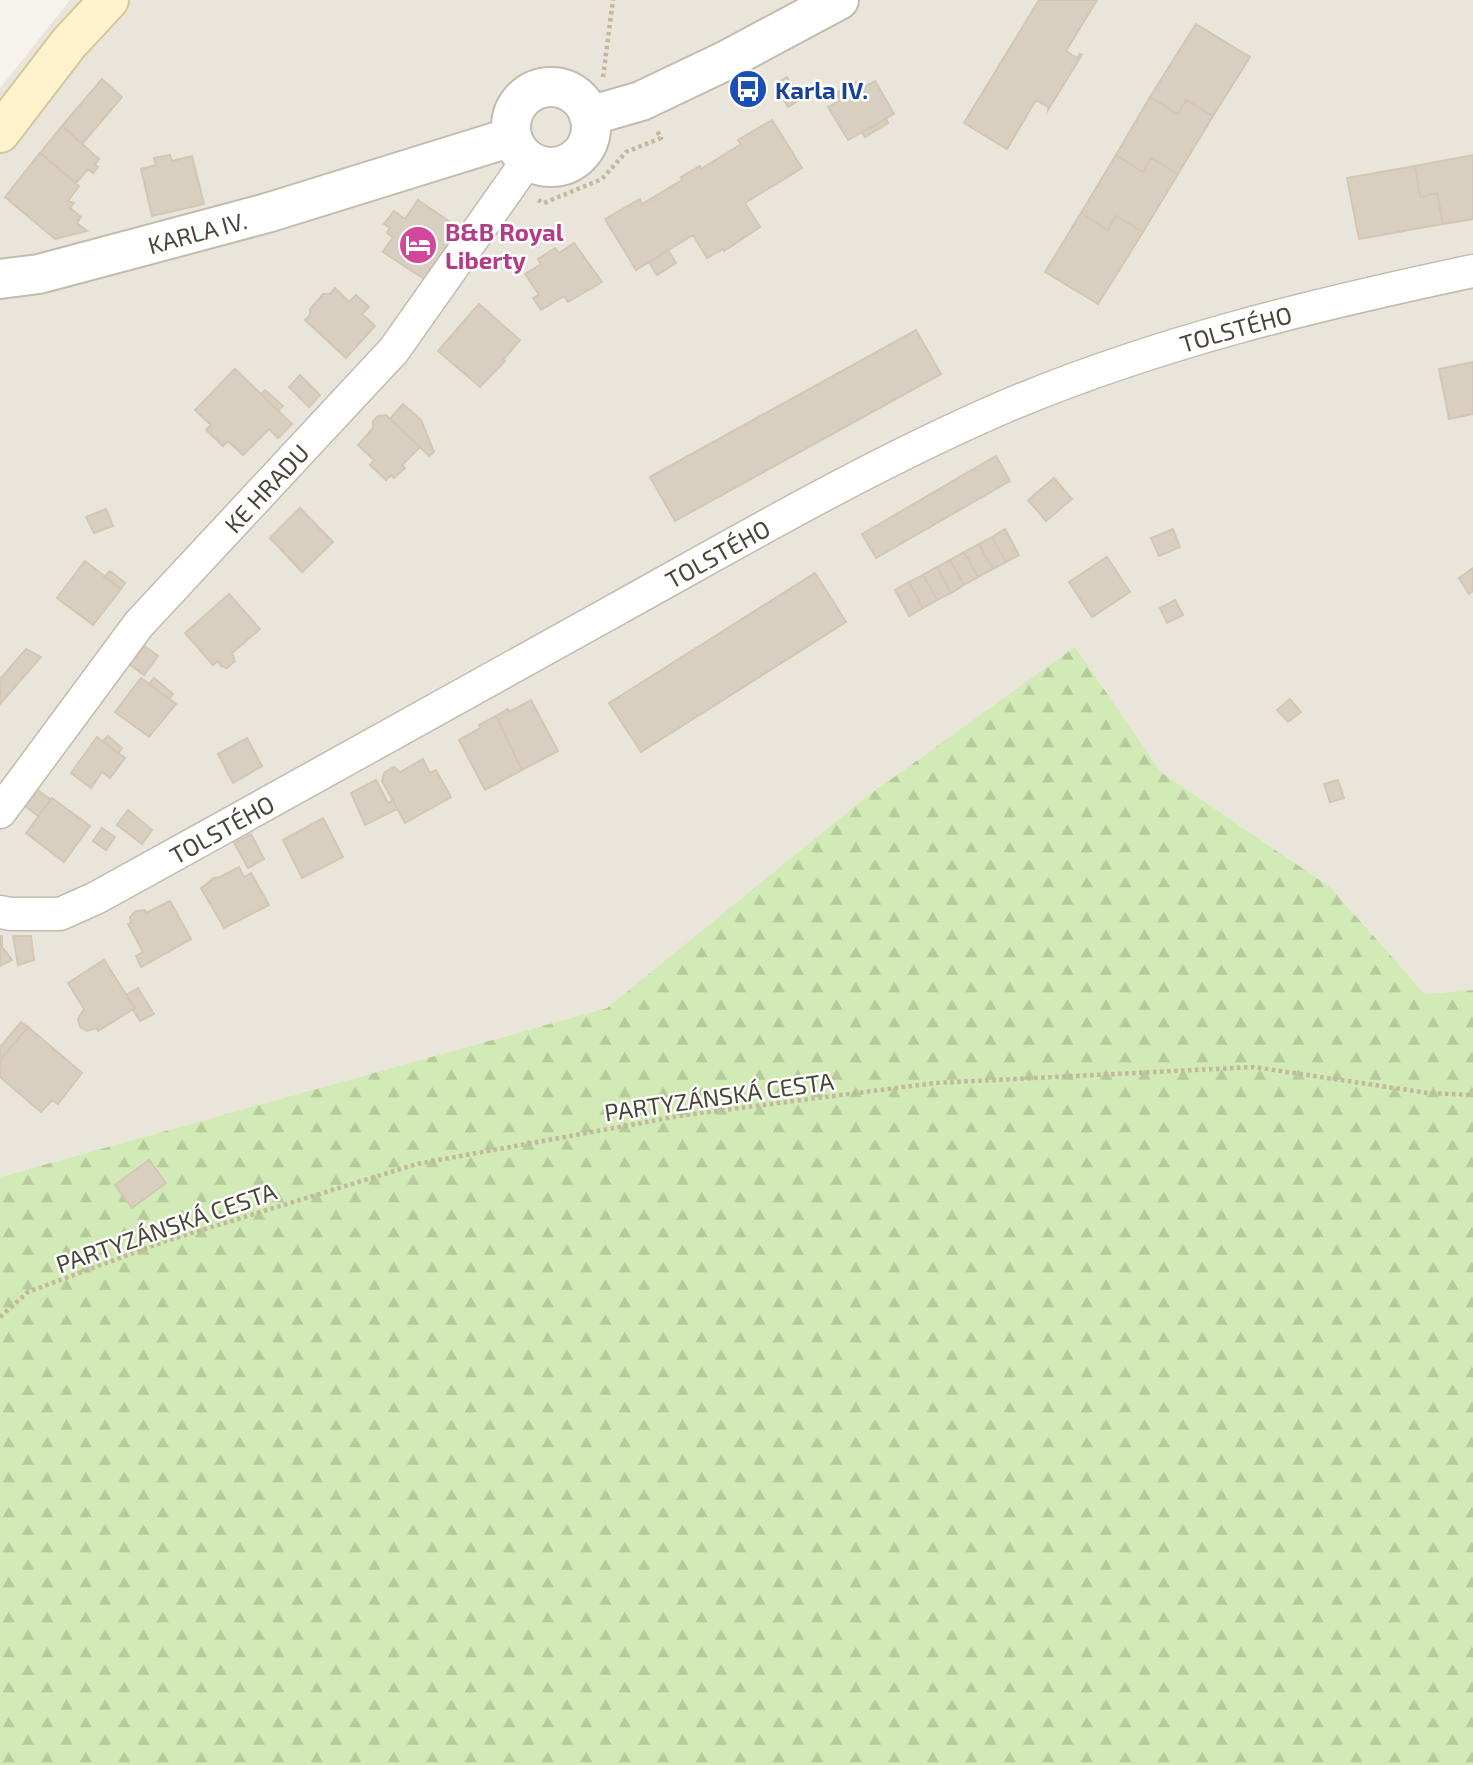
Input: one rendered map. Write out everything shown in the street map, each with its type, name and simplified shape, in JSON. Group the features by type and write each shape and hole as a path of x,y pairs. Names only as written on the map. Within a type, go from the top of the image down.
{"main road":[{"path":"0,132 69,43 109,0"}],"street":[{"path":"520,148 511,121 521,100 535,90 545,87 566,90 577,96 589,116 641,101 725,61 839,0"},
{"name":"KARLA IV.","path":"0,279 39,274 520,148 549,167 569,163 588,142 591,132 589,116"},
{"name":"KE HRADU","path":"0,813 139,624 394,350 520,148"},
{"name":"TOLSTÉHO","path":"0,912 11,915 60,914 96,898 866,471 1006,407 1145,354 1254,322 1473,271"}],"path":[{"path":"602,79 613,0"},
{"name":"PARTYZÁNSKÁ CESTA","path":"0,1317 28,1292 163,1242 417,1164 685,1115 935,1083 1254,1067 1428,1093 1473,1095"}],"shaded area":[{"path":"70,0 1473,0 1473,990 1425,994 1330,887 1161,772 1075,647 607,1008 0,1177 0,88"}],"green space":[{"path":"1075,647 1161,772 1330,887 1425,994 1473,990 1473,1765 0,1765 0,1177 607,1008 865,798"}],"building":[{"path":"1039,0 1097,0 1066,51 1077,58 1082,55 1048,110 1048,107 1036,100 1007,149 964,123"},
{"path":"1196,24 1250,57 1213,116 1186,100 1178,114 1150,97"},
{"path":"787,77 800,100 788,107 775,84"},
{"path":"102,79 122,97 82,144 62,126"},
{"path":"875,81 894,114 848,140 828,107"},
{"path":"856,82 861,89 841,101 836,93"},
{"path":"1150,97 1178,114 1186,100 1213,116 1178,174 1151,158 1143,172 1116,155"},
{"path":"886,119 888,123 865,137 862,132"},
{"path":"772,120 802,168 745,203 760,227 724,251 723,249 707,258 693,235 636,270 605,219 640,199 642,204 682,180 681,177 700,166 701,169 741,144 738,140"},
{"path":"62,126 99,159 95,165 98,167 93,173 88,169 76,183 40,153"},
{"path":"40,153 79,186 68,201 74,203 70,208 81,217 77,223 87,231 55,239 5,197"},
{"path":"170,155 172,161 192,156 204,204 152,216 141,169 156,165 154,158"},
{"path":"1116,155 1143,172 1151,158 1178,174 1143,232 1116,216 1108,230 1081,213"},
{"path":"1473,155 1473,219 1443,224 1437,193 1420,197 1415,166"},
{"path":"1415,166 1420,197 1437,193 1443,224 1359,239 1347,178"},
{"name":"B&B Royal Liberty","path":"418,200 459,228 424,279 383,252 393,237 387,233 390,228 384,224 394,211 405,219"},
{"path":"1081,213 1108,230 1116,216 1143,232 1098,304 1045,272"},
{"path":"574,243 602,282 568,302 564,296 541,310 533,298 539,295 525,274 541,264 538,259 555,248 559,253"},
{"path":"668,250 676,263 657,275 649,262"},
{"path":"335,288 349,302 356,295 369,307 362,314 375,326 346,358 305,320 310,315 310,309 323,294 330,294"},
{"path":"479,304 520,340 503,360 505,361 480,387 438,351"},
{"path":"916,330 941,374 675,521 650,477"},
{"path":"1473,362 1473,414 1449,419 1439,369"},
{"path":"235,369 292,424 278,438 269,429 243,455 228,441 223,446 206,430 211,425 195,410"},
{"path":"300,375 320,395 309,407 289,387"},
{"path":"265,390 283,406 278,411 261,394"},
{"path":"403,404 421,420 434,452 429,456 390,419"},
{"path":"386,415 420,447 402,465 405,468 394,478 391,475 386,480 370,465 374,460 358,445 373,428 373,421 378,416"},
{"path":"996,456 1010,481 876,558 862,534"},
{"path":"1054,478 1072,499 1046,521 1028,500"},
{"path":"300,508 333,542 302,572 270,538"},
{"path":"106,509 113,526 94,533 86,517"},
{"path":"1005,529 1019,555 1006,562 992,537"},
{"path":"1173,529 1180,547 1159,556 1151,538"},
{"path":"992,537 1006,562 993,569 979,544"},
{"path":"979,544 993,569 978,577 964,552"},
{"path":"964,552 978,577 964,585 950,560"},
{"path":"1107,557 1130,592 1092,617 1069,582"},
{"path":"950,560 964,585 951,593 937,567"},
{"path":"85,561 121,589 93,625 57,598"},
{"path":"937,567 951,593 937,600 923,575"},
{"path":"1473,568 1473,591 1469,594 1459,578"},
{"path":"110,571 125,583 121,589 104,577"},
{"path":"815,573 846,622 641,752 609,703"},
{"path":"923,575 937,600 923,608 909,582"},
{"path":"909,582 923,608 909,616 895,590"},
{"path":"229,594 260,629 232,653 235,661 227,668 221,666 218,661 213,665 185,633"},
{"path":"1175,600 1183,615 1167,623 1160,608"},
{"path":"143,645 158,656 144,675 129,664"},
{"path":"26,649 41,657 0,704 0,679"},
{"path":"141,678 176,704 149,737 115,712"},
{"path":"154,678 173,694 169,699 149,684"},
{"path":"1290,699 1301,712 1288,722 1277,710"},
{"path":"531,700 558,751 522,770 496,716"},
{"path":"496,716 522,770 485,790 459,740"},
{"path":"108,736 122,748 118,753 103,741"},
{"path":"97,737 125,758 110,778 102,772 91,788 71,773"},
{"path":"247,738 262,766 233,783 218,754"},
{"path":"423,759 430,773 436,770 451,797 405,823 382,781 384,773 394,767 400,772"},
{"path":"376,780 388,803 393,800 397,809 365,825 351,793"},
{"path":"1338,780 1344,798 1330,802 1324,784"},
{"path":"36,789 51,800 38,816 24,805"},
{"path":"52,798 90,826 64,862 26,833"},
{"path":"128,810 152,830 142,844 117,825"},
{"path":"323,818 343,857 302,878 283,840"},
{"path":"102,828 115,837 106,850 93,841"},
{"path":"251,834 264,859 248,868 234,843"},
{"path":"239,867 244,877 251,873 269,905 224,928 201,888 214,878"},
{"path":"170,901 191,939 141,967 136,956 143,952 128,924 131,923 130,917 136,911 145,910 146,913"},
{"path":"0,936 2,947 12,960 0,966"},
{"path":"13,936 31,936 34,960 18,965"},
{"path":"104,960 135,1008 98,1031 97,1028 87,1031 80,1027 78,1019 84,1009 68,983"},
{"path":"138,988 154,1014 140,1021 126,995"},
{"path":"21,1022 28,1027 0,1060 0,1047"},
{"path":"28,1027 82,1073 58,1104 52,1100 41,1112 0,1077 0,1060"},
{"path":"149,1160 166,1183 132,1208 115,1185"}],"place":[{"name":"Karla IV.","path":"748,89"},
{"name":"B&B Royal Liberty","path":"418,245"}]}
